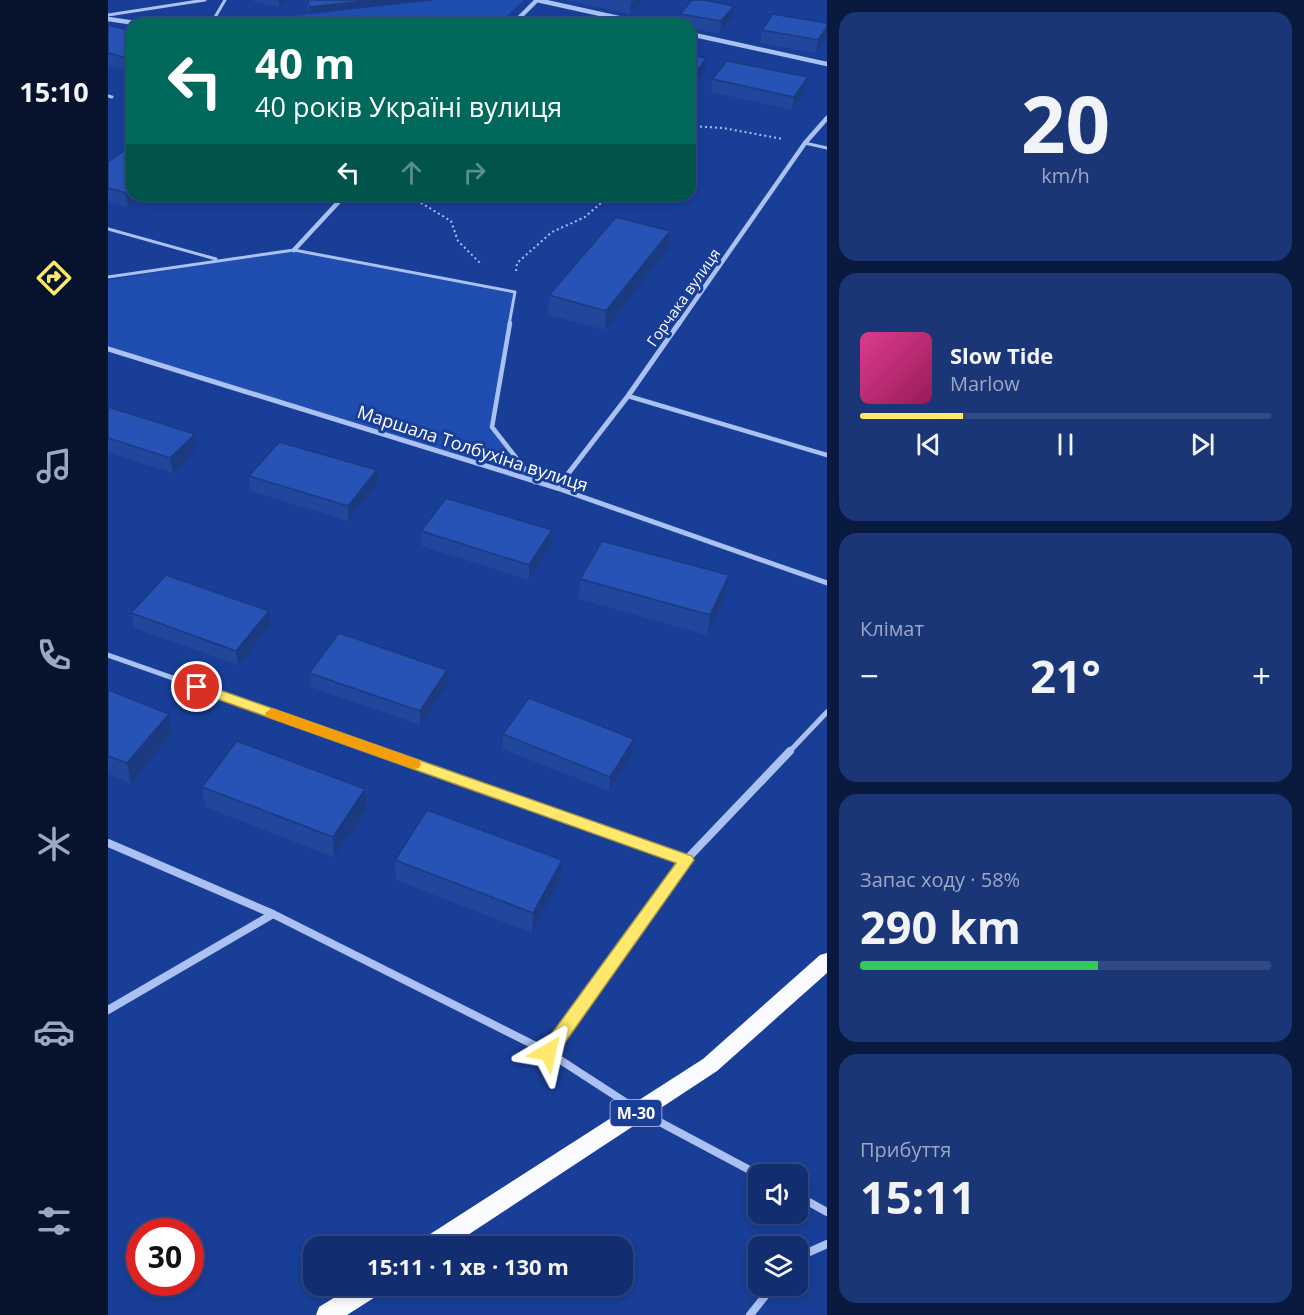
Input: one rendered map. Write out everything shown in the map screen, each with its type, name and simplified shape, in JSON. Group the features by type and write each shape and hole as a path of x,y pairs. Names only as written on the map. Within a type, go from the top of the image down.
{"highway":[{"name":"М-30","path":"447,1236 710,1065 827,961"},
{"path":"327,1315 356,1296"}],"street":[{"path":"519,18 537,0 619,18"},
{"path":"108,17 126,21"},
{"path":"696,35 827,64"},
{"name":"Горчака вулиця","path":"557,489 628,396 805,143 827,118"},
{"path":"294,250 339,201"},
{"name":"Маршала Толбухіна вулиця","path":"108,349 557,489 827,583"},
{"path":"108,655 686,860"},
{"path":"548,1052 686,860 827,712"},
{"path":"108,843 273,914 548,1052 639,1111 748,1169"},
{"path":"108,1010 273,914"},
{"path":"808,1202 827,1212"},
{"path":"808,1253 827,1244"},
{"path":"750,1315 765,1296"}],"lane":[{"path":"108,17 205,0"},
{"path":"214,18 225,0"},
{"path":"805,143 827,148"},
{"path":"108,229 219,260"},
{"path":"108,277 294,250 515,292 492,428 535,482"},
{"path":"628,396 827,455"}],"path":[{"path":"696,126 723,128 805,143"},
{"path":"418,201 451,220 458,241 481,263 503,290"},
{"path":"515,292 517,263 552,232 585,217 603,201"}],"shaded area":[{"path":"436,0 524,0 504,18 277,18"},
{"path":"294,250 515,292 492,427 535,482 108,348 108,280"}],"building":[{"path":"307,0 375,0 310,7"},
{"path":"692,0 734,6 721,21 680,14"},
{"path":"773,14 827,23 827,27 818,40 762,30"},
{"path":"108,25 126,30 126,58 108,53"},
{"path":"696,56 706,58 696,73"},
{"path":"727,61 808,77 794,97 712,79"},
{"path":"126,149 126,193 108,188 108,162"},
{"path":"616,217 670,231 606,311 549,295"},
{"path":"108,407 195,434 170,458 108,438"},
{"path":"279,442 377,470 348,506 249,476"},
{"path":"446,498 552,530 529,565 421,531"},
{"path":"602,541 729,575 710,615 580,579"},
{"path":"166,575 269,611 236,651 131,613"},
{"path":"339,633 447,670 420,711 309,673"},
{"path":"108,690 169,714 127,763 108,756"},
{"path":"529,698 634,739 610,777 503,734"},
{"path":"237,741 365,789 333,837 202,787"},
{"path":"427,810 562,860 533,913 395,860"}],"slow traffic":[{"path":"272,713 414,764"}],"route":[{"path":"197,687 686,860 548,1052"}]}
